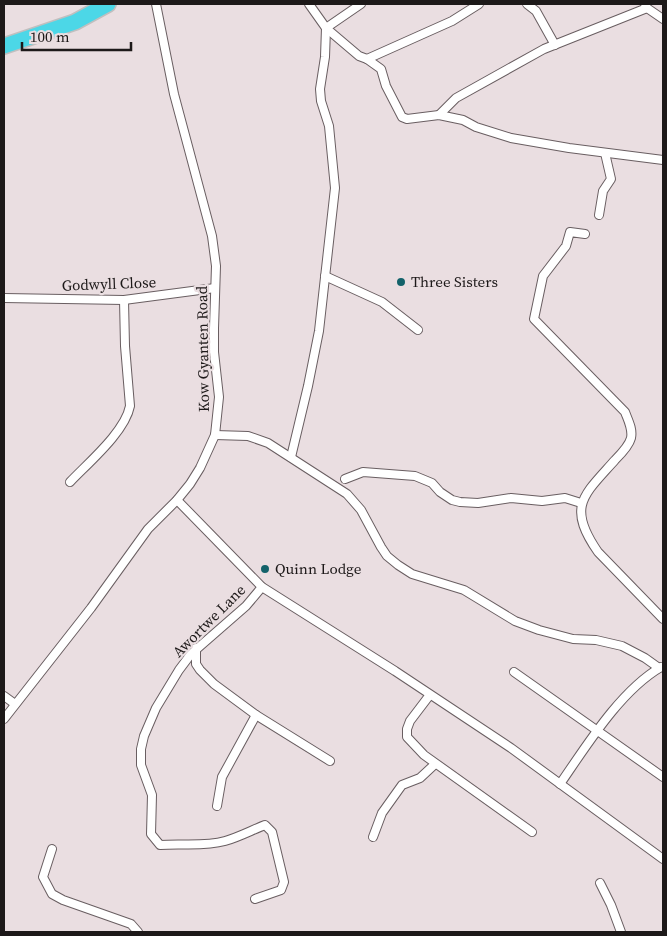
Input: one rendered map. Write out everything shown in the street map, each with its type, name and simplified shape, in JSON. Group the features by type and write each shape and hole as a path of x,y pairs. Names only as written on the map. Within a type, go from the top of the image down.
{"highway":[{"path":"4,46 75,22 108,4"}],"street":[{"name":"Kow Gyanten Road","path":"4,719 91,608 148,529 177,500 200,468 215,435 219,397 214,328 216,266 212,236 174,94 156,4"},
{"path":"309,4 326,28 359,56 381,69 386,86 402,117 406,119 439,115 462,120 476,127 510,138 663,160"},
{"path":"326,28 361,4"},
{"path":"367,59 452,21 479,4"},
{"path":"527,4 536,11 555,45"},
{"path":"439,115 456,98 535,54 555,45 646,6 663,19"},
{"path":"291,457 319,330 335,188 329,126 321,101 320,89 325,57 326,28"},
{"path":"599,215 603,190 611,179 605,153"},
{"path":"585,234 570,232 566,246 543,276 534,319 625,412 631,427 631,440 623,452 586,493 581,503 581,519 598,552 663,618"},
{"path":"325,276 382,302 418,330"},
{"name":"Godwyll Close","path":"4,298 124,300 215,288"},
{"path":"70,482 108,442 129,413 124,300"},
{"path":"215,435 248,436 268,443 347,494 361,510 380,547 387,556 398,566 412,574 464,590 515,621 573,639 596,640 622,646 661,667 636,686 598,729 560,784"},
{"path":"345,479 363,472 415,476 432,483 452,500 460,502 478,503 511,498 542,500 565,498 581,503"},
{"path":"177,500 262,587 395,671 429,696 510,748 663,858"},
{"name":"Awortwe Lane","path":"255,899 281,890 284,882 272,832 265,826 226,841 205,844 160,845 151,834 152,795 141,765 141,749 144,736 156,708 179,670 196,648 246,606 262,587"},
{"path":"196,648 196,664 214,684 256,715 330,762"},
{"path":"514,672 598,729 663,777"},
{"path":"4,696 15,704"},
{"path":"429,696 410,721 407,728 407,737 435,764 532,832"},
{"path":"217,806 222,777 256,715"},
{"path":"373,837 382,813 402,785 420,778 435,764"},
{"path":"52,849 43,876 52,894 63,900 131,924 138,932"},
{"path":"600,883 621,932"}],"place":[{"name":"Three Sisters","path":"401,282"},
{"name":"Quinn Lodge","path":"265,569"}]}
